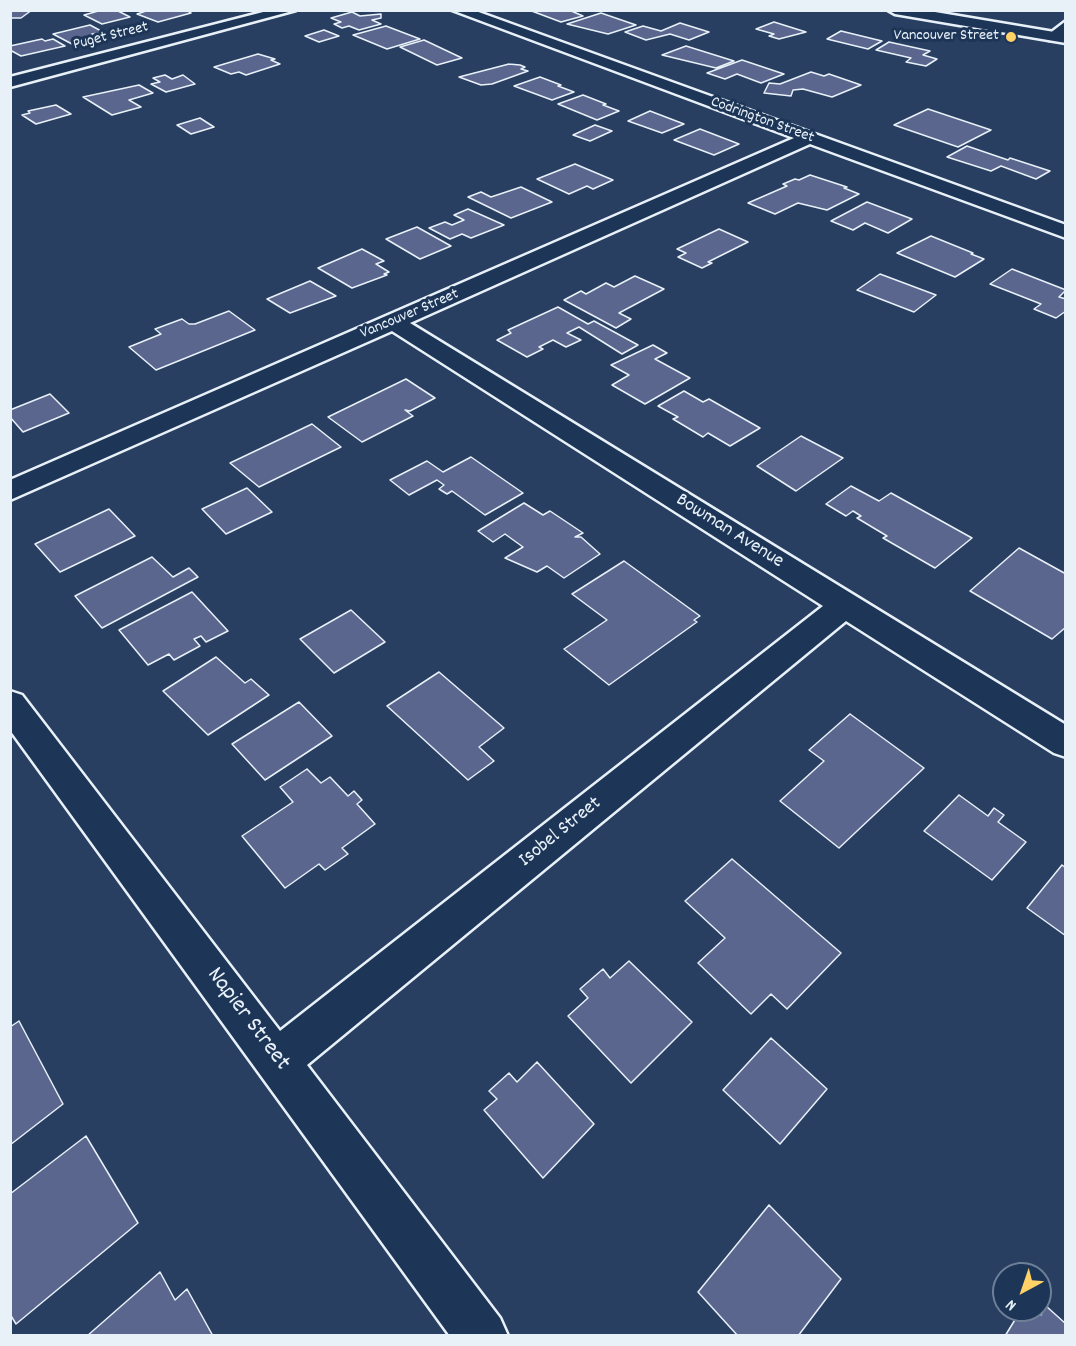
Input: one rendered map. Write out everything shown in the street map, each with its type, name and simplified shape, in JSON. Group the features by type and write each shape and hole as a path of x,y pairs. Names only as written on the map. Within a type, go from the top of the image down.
{"street":[{"name":"Puget Street","path":"10,81 290,10"},
{"name":"Codrington Street","path":"459,10 1065,232"},
{"path":"895,10 1059,38 1065,25"},
{"name":"Vancouver Street","path":"10,491 809,138"},
{"name":"Bowman Avenue","path":"393,322 1065,743"},
{"name":"Isobel Street","path":"277,1061 845,605"},
{"name":"Napier Street","path":"10,704 482,1335"}],"building":[{"path":"10,10 32,10 21,18 10,18"},
{"path":"102,10 116,10 130,17 102,24 84,15"},
{"path":"149,10 186,10 191,13 158,22 137,14"},
{"path":"529,10 569,10 583,16 561,22"},
{"path":"352,12 360,16 381,14 381,18 372,20 381,24 359,30 349,26 342,28 334,24 341,22 331,18"},
{"path":"601,13 636,25 608,34 567,24"},
{"path":"774,22 806,32 779,39 769,36 774,34 756,29"},
{"path":"680,23 709,32 689,40 670,34 646,40 625,32 643,26 661,31"},
{"path":"90,25 103,32 92,34 99,38 72,44 53,34"},
{"path":"386,26 420,39 387,49 353,35"},
{"path":"324,30 339,36 319,42 305,36"},
{"path":"841,31 882,41 868,49 827,39"},
{"path":"42,39 45,41 53,39 65,46 21,56 10,50 10,46"},
{"path":"424,40 462,58 437,65 400,47"},
{"path":"889,42 930,51 923,55 937,59 926,66 906,62 911,58 876,50"},
{"path":"686,46 734,61 716,68 662,55"},
{"path":"258,54 275,59 271,60 280,64 246,75 239,72 231,74 214,67"},
{"path":"742,60 784,74 761,83 737,74 725,79 707,73"},
{"path":"509,64 520,65 525,67 521,69 528,71 492,84 481,85 459,77"},
{"path":"811,72 824,76 829,74 861,85 832,97 803,89 793,90 791,96 764,93 769,83 780,84"},
{"path":"165,75 172,79 183,75 195,84 166,92 151,84 160,82 153,78"},
{"path":"540,77 574,92 552,100 514,86"},
{"path":"139,85 153,93 129,100 141,107 112,115 83,97"},
{"path":"583,95 619,111 597,120 558,104"},
{"path":"56,105 71,114 36,124 22,115 30,113 28,111"},
{"path":"928,109 991,130 958,147 894,125"},
{"path":"650,111 684,124 662,133 628,121"},
{"path":"200,118 214,127 191,134 177,125"},
{"path":"595,125 612,131 590,141 573,135"},
{"path":"700,129 739,144 714,155 674,140"},
{"path":"967,146 1050,171 1036,179 1001,166 991,171 947,157"},
{"path":"575,164 613,180 593,189 587,186 569,194 537,179"},
{"path":"810,175 847,187 844,188 859,194 827,210 798,203 775,214 748,203 787,186 783,184"},
{"path":"521,187 552,202 511,218 468,197 481,192 491,197"},
{"path":"867,202 912,219 888,233 865,223 853,230 831,221"},
{"path":"468,209 504,225 471,238 462,234 450,239 429,228 445,222 452,225 464,220 454,215"},
{"path":"417,227 451,246 420,259 386,239"},
{"path":"719,229 748,242 708,262 712,263 702,268 678,257 686,253 677,249"},
{"path":"931,236 984,259 955,277 897,253"},
{"path":"362,249 384,261 376,264 389,272 384,274 387,275 352,288 318,268"},
{"path":"1012,269 1066,290 1059,297 1066,299 1066,311 1056,318 1034,309 1041,304 990,284"},
{"path":"880,274 936,295 914,312 857,290"},
{"path":"635,276 664,289 619,313 631,319 616,328 564,300 581,291 586,294 606,283 614,287"},
{"path":"310,281 336,296 290,313 267,299"},
{"path":"558,307 588,324 594,321 638,345 622,354 579,327 567,333 581,340 566,347 553,340 539,347 543,349 527,357 497,340 511,333 508,330"},
{"path":"229,311 255,330 156,370 129,347 161,334 155,329 182,319 189,324 195,324"},
{"path":"653,345 667,353 655,359 690,378 645,404 612,385 629,375 611,365"},
{"path":"406,379 435,398 410,411 405,410 413,416 362,442 328,417"},
{"path":"684,391 703,402 709,399 760,428 730,446 708,433 703,437 673,419 678,417 658,406"},
{"path":"50,394 69,413 23,432 10,417 10,410"},
{"path":"312,424 341,447 259,487 230,463"},
{"path":"801,436 843,458 796,491 757,466"},
{"path":"471,457 523,493 485,515 452,491 447,494 439,489 444,485 437,480 409,495 390,480 427,461 443,472"},
{"path":"851,486 879,501 891,493 972,538 935,568 883,538 887,536 857,518 861,516 853,511 846,516 826,504"},
{"path":"247,488 272,512 226,534 202,509"},
{"path":"524,503 543,515 550,511 583,533 575,537 581,537 600,554 564,578 547,566 537,572 505,558 523,547 505,534 493,542 478,531"},
{"path":"109,509 135,536 60,572 35,544"},
{"path":"1019,548 1066,574 1066,627 1052,639 970,591"},
{"path":"152,557 173,577 189,568 198,577 102,628 75,596"},
{"path":"624,561 700,616 694,620 697,622 609,685 564,649 607,620 572,594"},
{"path":"192,592 228,631 206,642 201,636 194,639 200,646 174,660 169,654 148,665 119,630"},
{"path":"351,610 385,642 334,673 300,639"},
{"path":"216,657 245,683 251,679 269,695 208,735 163,691"},
{"path":"439,672 504,728 479,747 494,761 468,780 387,706"},
{"path":"299,702 332,736 265,780 232,744"},
{"path":"850,714 924,768 839,848 780,801 824,761 809,750"},
{"path":"307,769 321,783 330,777 348,796 354,791 362,800 357,804 375,824 342,848 348,854 325,870 319,864 285,888 242,836 293,802 280,787"},
{"path":"959,795 988,816 994,808 1004,815 998,822 1026,842 992,880 924,831"},
{"path":"732,859 841,953 787,1009 771,994 751,1014 698,963 725,938 685,901"},
{"path":"1062,865 1066,868 1066,936 1027,908"},
{"path":"629,961 692,1022 631,1083 568,1016 588,998 580,989 603,969 610,978"},
{"path":"19,1021 63,1104 10,1145 10,1027"},
{"path":"771,1038 827,1089 780,1144 723,1090"},
{"path":"537,1062 594,1124 543,1178 484,1110 497,1099 489,1091 509,1073 517,1082"},
{"path":"86,1136 138,1223 16,1324 10,1314 10,1194"},
{"path":"769,1205 841,1279 798,1336 738,1336 698,1292"},
{"path":"160,1272 175,1300 187,1289 213,1336 87,1336"},
{"path":"1052,1311 1066,1324 1066,1336 1005,1336 1014,1322 1052,1322"}],"place":[{"name":"Vancouver Street","path":"1011,37"}]}
